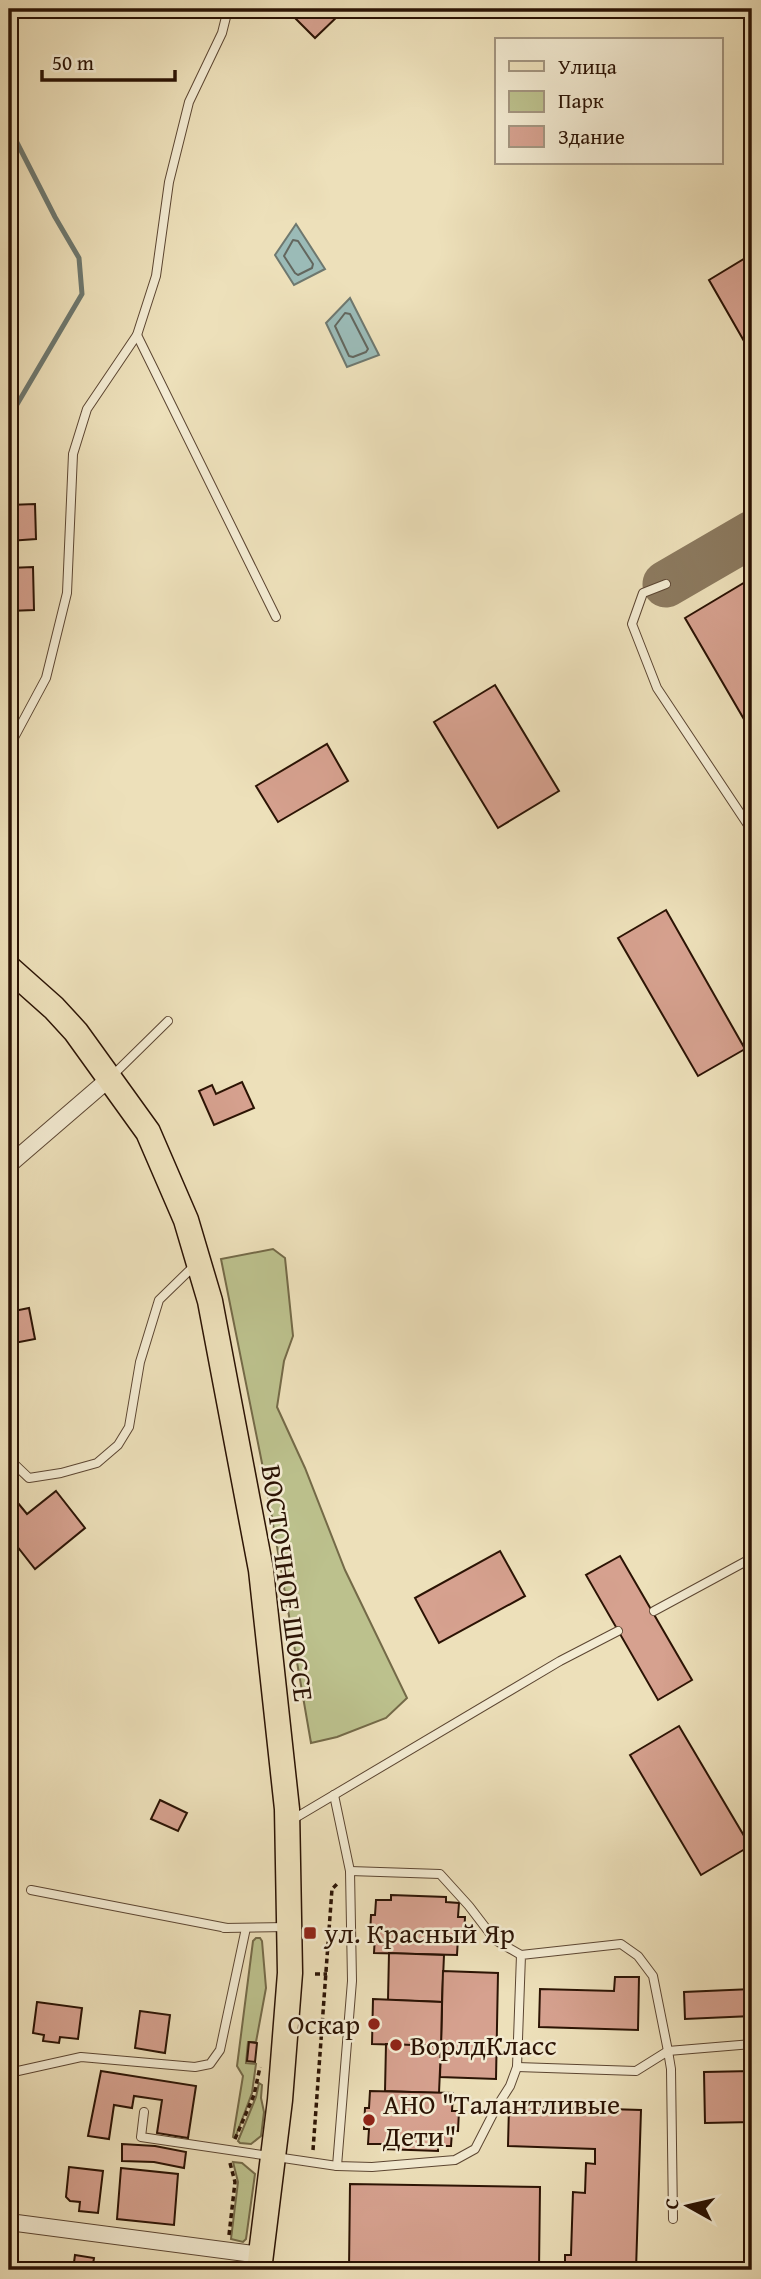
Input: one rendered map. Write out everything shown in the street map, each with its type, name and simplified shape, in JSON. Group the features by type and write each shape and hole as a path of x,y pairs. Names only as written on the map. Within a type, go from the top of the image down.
{"main road":[{"name":"ВОСТОЧНОЕ ШОССЕ","path":"9,968 54,1008 76,1032 148,1132 186,1220 210,1301 261,1570 288,1822 290,1973 274,2157 260,2262"}],"street":[{"path":"9,1165 110,1078"},
{"path":"9,2222 227,2251 260,2262"}],"lane":[{"path":"9,747 46,678 67,593 74,454 83,420 87,409 137,335 156,276 169,182 189,102 222,33 228,9"},
{"path":"137,335 276,617"},
{"path":"666,584 643,593 632,624 657,688 752,831"},
{"path":"110,1078 168,1021"},
{"path":"9,1459 29,1478 61,1474 97,1463 118,1445 129,1427 139,1362 159,1300 199,1262"},
{"path":"654,1611 752,1558"},
{"path":"288,1822 560,1661 618,1631"},
{"path":"334,1795 350,1871 352,1981 337,2166"},
{"path":"350,1871 440,1874 495,1940 521,1955 621,1944 638,1956 653,1976 671,2070 673,2218"},
{"path":"31,1890 223,1928 291,1927"},
{"path":"9,2073 81,2057 195,2067 210,2064 220,2050 246,1928"},
{"path":"144,2112 141,2137 231,2151 337,2166 372,2167 455,2160 475,2149 510,2086 517,2067 521,1955"},
{"path":"517,2067 636,2071 668,2051 752,2044"}],"path":[{"path":"312,2163 332,1889 350,1871"},
{"path":"315,1974 327,1974"},
{"path":"227,2251 235,2182 229,2161 254,2095 261,2058"}],"green space":[{"path":"273,1249 285,1258 293,1336 284,1361 277,1407 305,1468 345,1570 407,1698 386,1718 337,1737 311,1743 266,1483 221,1259"},
{"path":"256,1938 262,1941 266,1988 256,2042 248,2042 246,2063 256,2064 252,2093 235,2138 233,2137 243,2076 237,2066 253,1941"},
{"path":"259,2083 262,2085 264,2112 261,2136 251,2144 240,2143 238,2141"},
{"path":"233,2162 242,2163 255,2174 246,2239 243,2242 231,2239 238,2182"}],"water":[{"path":"296,224 325,269 294,285 275,255"},
{"path":"350,298 379,355 347,367 326,323"}],"building":[{"path":"286,9 337,9 341,13 315,38"},
{"path":"752,254 752,355 709,280"},
{"path":"35,504 36,539 9,541 9,505"},
{"path":"33,567 34,610 9,611 9,568"},
{"path":"752,578 752,733 685,618"},
{"path":"495,685 559,791 498,828 434,722"},
{"path":"327,744 348,781 278,822 256,786"},
{"path":"666,910 745,1049 698,1076 618,938"},
{"path":"242,1082 254,1108 214,1125 199,1091 212,1085 216,1094"},
{"path":"29,1308 35,1339 9,1344 9,1312"},
{"path":"56,1491 85,1528 35,1569 9,1536 9,1492 27,1514"},
{"path":"500,1551 525,1596 439,1643 415,1598"},
{"path":"620,1556 692,1680 658,1700 586,1575"},
{"path":"679,1726 750,1846 701,1875 630,1755"},
{"path":"160,1800 187,1813 178,1831 151,1819"},
{"path":"391,1895 446,1897 446,1902 459,1903 458,1917 465,1917 464,1938 458,1937 457,1955 374,1953 375,1935 370,1935 371,1915 375,1915 376,1900 391,1900"},
{"path":"389,1953 444,1955 442,2002 388,2000"},
{"path":"443,1971 498,1973 496,2079 440,2077"},
{"path":"615,1977 639,1977 638,2030 539,2027 540,1989 614,1991"},
{"path":"752,1989 752,2016 685,2019 684,1992"},
{"path":"373,1999 442,2002 441,2046 372,2044"},
{"path":"37,2002 82,2008 78,2039 60,2037 59,2043 43,2041 44,2035 33,2033"},
{"path":"140,2011 170,2015 165,2053 135,2048"},
{"path":"249,2042 257,2043 255,2062 247,2061"},
{"path":"386,2044 441,2046 439,2093 385,2091"},
{"path":"101,2071 196,2086 188,2138 157,2133 162,2100 134,2096 132,2108 114,2105 109,2139 88,2136"},
{"path":"752,2071 752,2122 705,2123 704,2072"},
{"path":"370,2091 453,2093 452,2111 459,2111 458,2131 452,2131 451,2146 438,2146 438,2151 383,2149 383,2144 368,2144 369,2129 364,2129 365,2108 369,2108"},
{"path":"509,2106 641,2110 636,2270 565,2270 565,2255 571,2255 573,2192 585,2193 586,2163 595,2164 595,2149 508,2146"},
{"path":"122,2144 155,2146 186,2152 184,2168 154,2162 122,2161"},
{"path":"69,2167 103,2171 98,2213 79,2211 80,2202 70,2201 66,2197"},
{"path":"121,2168 178,2174 174,2225 117,2219"},
{"path":"350,2184 540,2187 539,2270 349,2270"},
{"path":"75,2255 94,2258 92,2270 73,2270"}],"waterway":[{"path":"9,25 16,9"},
{"path":"9,127 79,258 82,294 9,418"}],"taxiway":[{"path":"666,584 752,534"}],"place":[{"name":"ул. Красный Яр","path":"310,1933"},
{"name":"Оскар","path":"374,2024"},
{"name":"ВорлдКласс","path":"396,2045"},
{"name":"АНО \"Талантливые Дети\"","path":"369,2120"}]}
